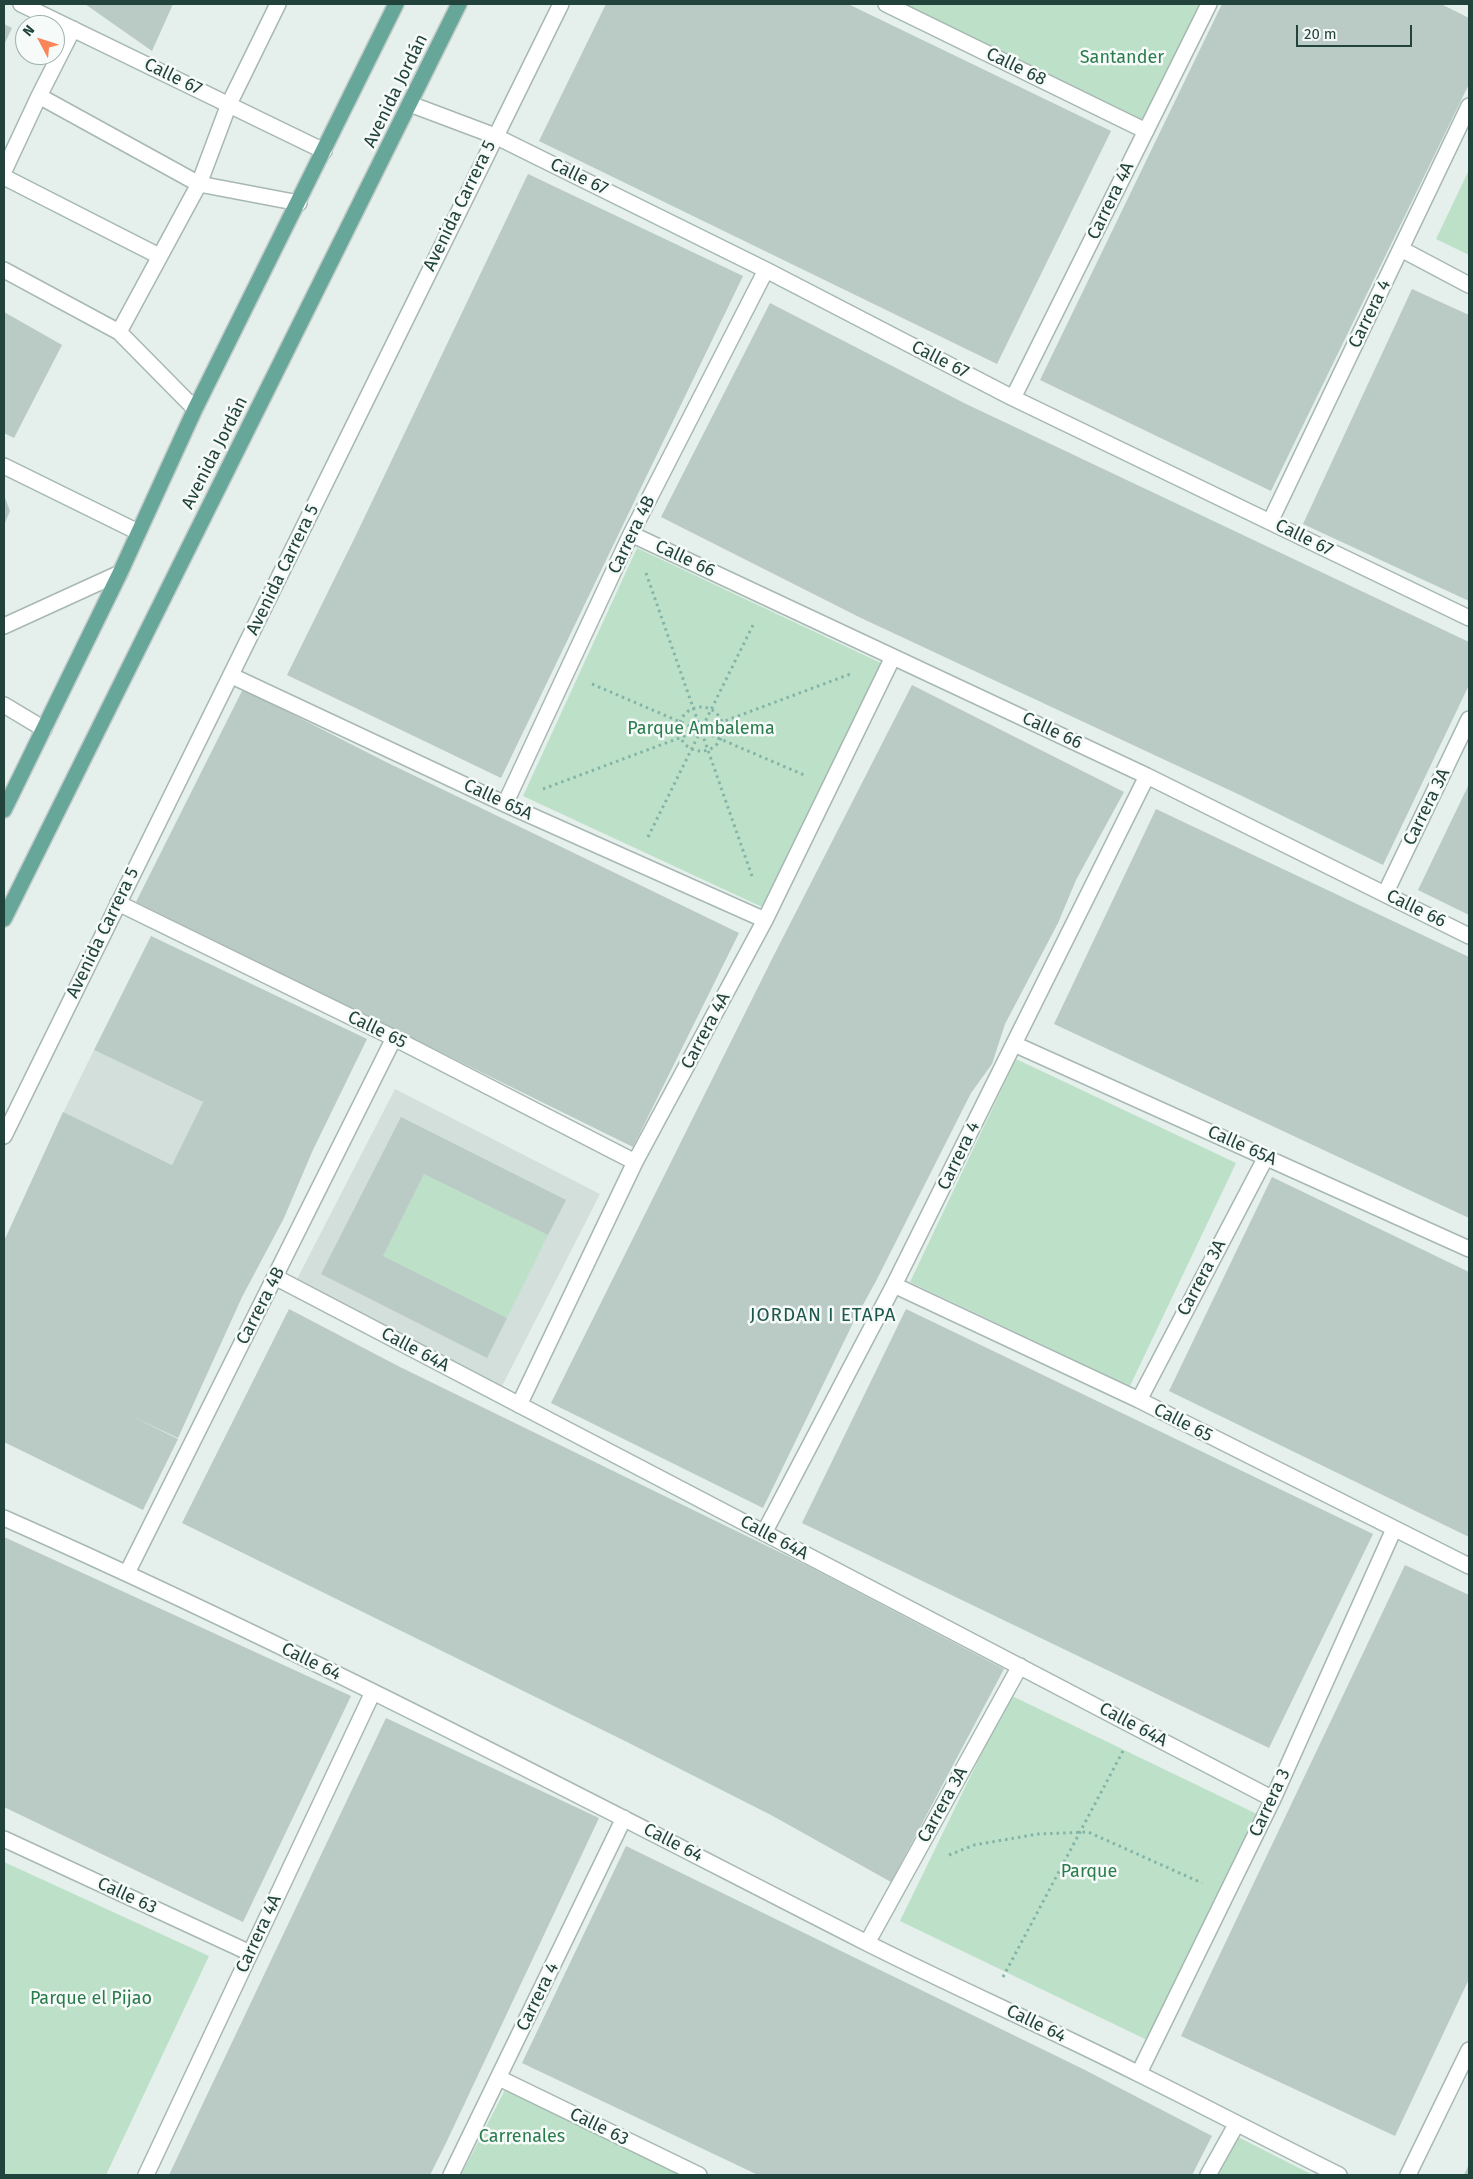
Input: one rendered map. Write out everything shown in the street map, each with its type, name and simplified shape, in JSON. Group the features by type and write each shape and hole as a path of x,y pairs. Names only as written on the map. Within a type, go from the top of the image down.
{"main road":[{"name":"Avenida Jordán","path":"4,810 120,573 196,409 396,4"},
{"name":"Avenida Jordán","path":"4,919 459,4"}],"street":[{"name":"Calle 67","path":"21,4 324,151"},
{"path":"119,332 199,184 229,104 278,4"},
{"name":"Avenida Carrera 5","path":"4,1136 561,4"},
{"name":"Carrera 4A","path":"1013,398 1209,4"},
{"name":"Calle 68","path":"896,6 1146,130"},
{"path":"4,171 73,29"},
{"path":"39,96 199,184 299,202"},
{"name":"Calle 67","path":"410,104 495,136 766,270 1013,398 1469,618"},
{"name":"Carrera 4","path":"1270,522 1469,106"},
{"path":"4,177 159,256"},
{"path":"1401,249 1469,285"},
{"path":"4,270 119,332 196,409"},
{"name":"Carrera 4B","path":"505,804 631,534 766,270"},
{"path":"4,466 138,532"},
{"name":"Calle 66","path":"631,534 1147,776 1469,936"},
{"path":"4,626 120,573"},
{"name":"Carrera 4A","path":"519,1404 635,1162 766,920 893,657"},
{"name":"Calle 65A","path":"232,676 505,804 766,920"},
{"path":"4,705 44,729"},
{"name":"Carrera 3A","path":"1385,894 1469,719"},
{"name":"Carrera 4","path":"764,1533 894,1285 1147,776"},
{"name":"Calle 65","path":"118,903 394,1038 635,1162"},
{"name":"Carrera 4B","path":"127,1573 394,1038"},
{"name":"Calle 65A","path":"1014,1044 1469,1249"},
{"name":"Carrera 3A","path":"1139,1400 1266,1157"},
{"name":"Calle 64A","path":"275,1277 1273,1799"},
{"name":"Calle 65","path":"894,1285 1139,1400 1469,1566"},
{"name":"Calle 64","path":"4,1518 127,1573 373,1692 867,1943 1139,2073 1339,2175"},
{"name":"Carrera 3","path":"1139,2073 1273,1799 1394,1529"},
{"name":"Carrera 3A","path":"867,1943 1020,1666"},
{"name":"Carrera 4A","path":"146,2175 373,1692"},
{"name":"Carrera 4","path":"451,2175 624,1818"},
{"name":"Calle 63","path":"4,1839 250,1953"},
{"path":"1408,2175 1469,2050"},
{"name":"Calle 63","path":"499,2078 699,2175"},
{"path":"1208,2175 1236,2124"}],"path":[{"path":"631,534 766,920"},
{"path":"636,862 766,597"},
{"path":"505,804 893,657"},
{"path":"566,674 681,721 830,787"},
{"path":"701,707 711,710 717,714 722,722 723,730 720,739 713,747 707,750 701,752 692,749 685,744 681,737 681,721 693,709 701,707"},
{"path":"989,2002 1136,1727"},
{"path":"906,1872 974,1845 1038,1834 1088,1832 1226,1894"}],"shaded area":[{"path":"94,1050 203,1102 172,1165 63,1113"},
{"path":"395,1089 600,1194 501,1388 295,1283"}],"green space":[{"name":"Santander","path":"902,4 1210,4 1147,131"},
{"path":"1469,170 1469,255 1436,239"},
{"name":"Parque Ambalema","path":"637,548 881,663 762,907 523,796"},
{"path":"1016,1059 1236,1163 1130,1386 910,1282"},
{"path":"424,1174 548,1235 507,1318 383,1256"},
{"name":"Parque","path":"1010,1695 1257,1814 1147,2040 900,1921"},
{"name":"Parque el Pijao","path":"4,1862 209,1956 106,2175 4,2175"},
{"name":"Carrenales","path":"506,2088 680,2175 461,2175"},
{"path":"1234,2135 1313,2175 1214,2175"}],"building":[{"path":"85,4 173,4 152,51"},
{"path":"606,4 848,4 1111,131 997,364 539,141"},
{"path":"1222,4 1441,4 1469,18 1469,84 1271,491 1040,380"},
{"path":"4,24 12,28 4,45"},
{"path":"528,174 743,276 501,778 287,675 358,531"},
{"path":"1412,289 1469,315 1469,601 1303,524"},
{"path":"770,303 964,403 1469,642 1469,685 1383,865 1240,795 861,618 661,517"},
{"path":"4,312 62,345 14,438 4,433"},
{"path":"4,495 10,511 4,525"},
{"path":"912,685 1124,792 1076,880 1058,923 1005,1024 992,1064 971,1093 853,1323 763,1508 551,1403 773,957"},
{"path":"243,689 384,761 739,933 633,1147 136,902"},
{"path":"1469,784 1469,915 1418,890"},
{"path":"1156,809 1469,957 1469,1218 1054,1024"},
{"path":"151,936 367,1039 312,1152 284,1218 242,1297 178,1438 129,1415 178,1439 143,1510 4,1442 4,1241 63,1112 172,1165 203,1102 94,1050"},
{"path":"401,1117 566,1200 548,1235 424,1174 383,1256 507,1318 487,1358 321,1274"},
{"path":"1272,1177 1469,1272 1469,1537 1169,1391"},
{"path":"289,1309 400,1367 806,1565 1004,1669 891,1882 771,1815 625,1741 182,1523"},
{"path":"906,1309 1373,1534 1269,1748 802,1523"},
{"path":"4,1537 351,1696 243,1922 4,1807"},
{"path":"1405,1565 1469,1595 1469,1979 1395,2136 1181,2036"},
{"path":"386,1718 599,1818 446,2143 430,2175 169,2175"},
{"path":"626,1846 1085,2070 1212,2136 1192,2175 758,2175 522,2063"},
{"path":"1469,2164 1469,2175 1464,2175"}],"district":[{"name":"JORDAN I ETAPA","path":"823,1316"}]}
